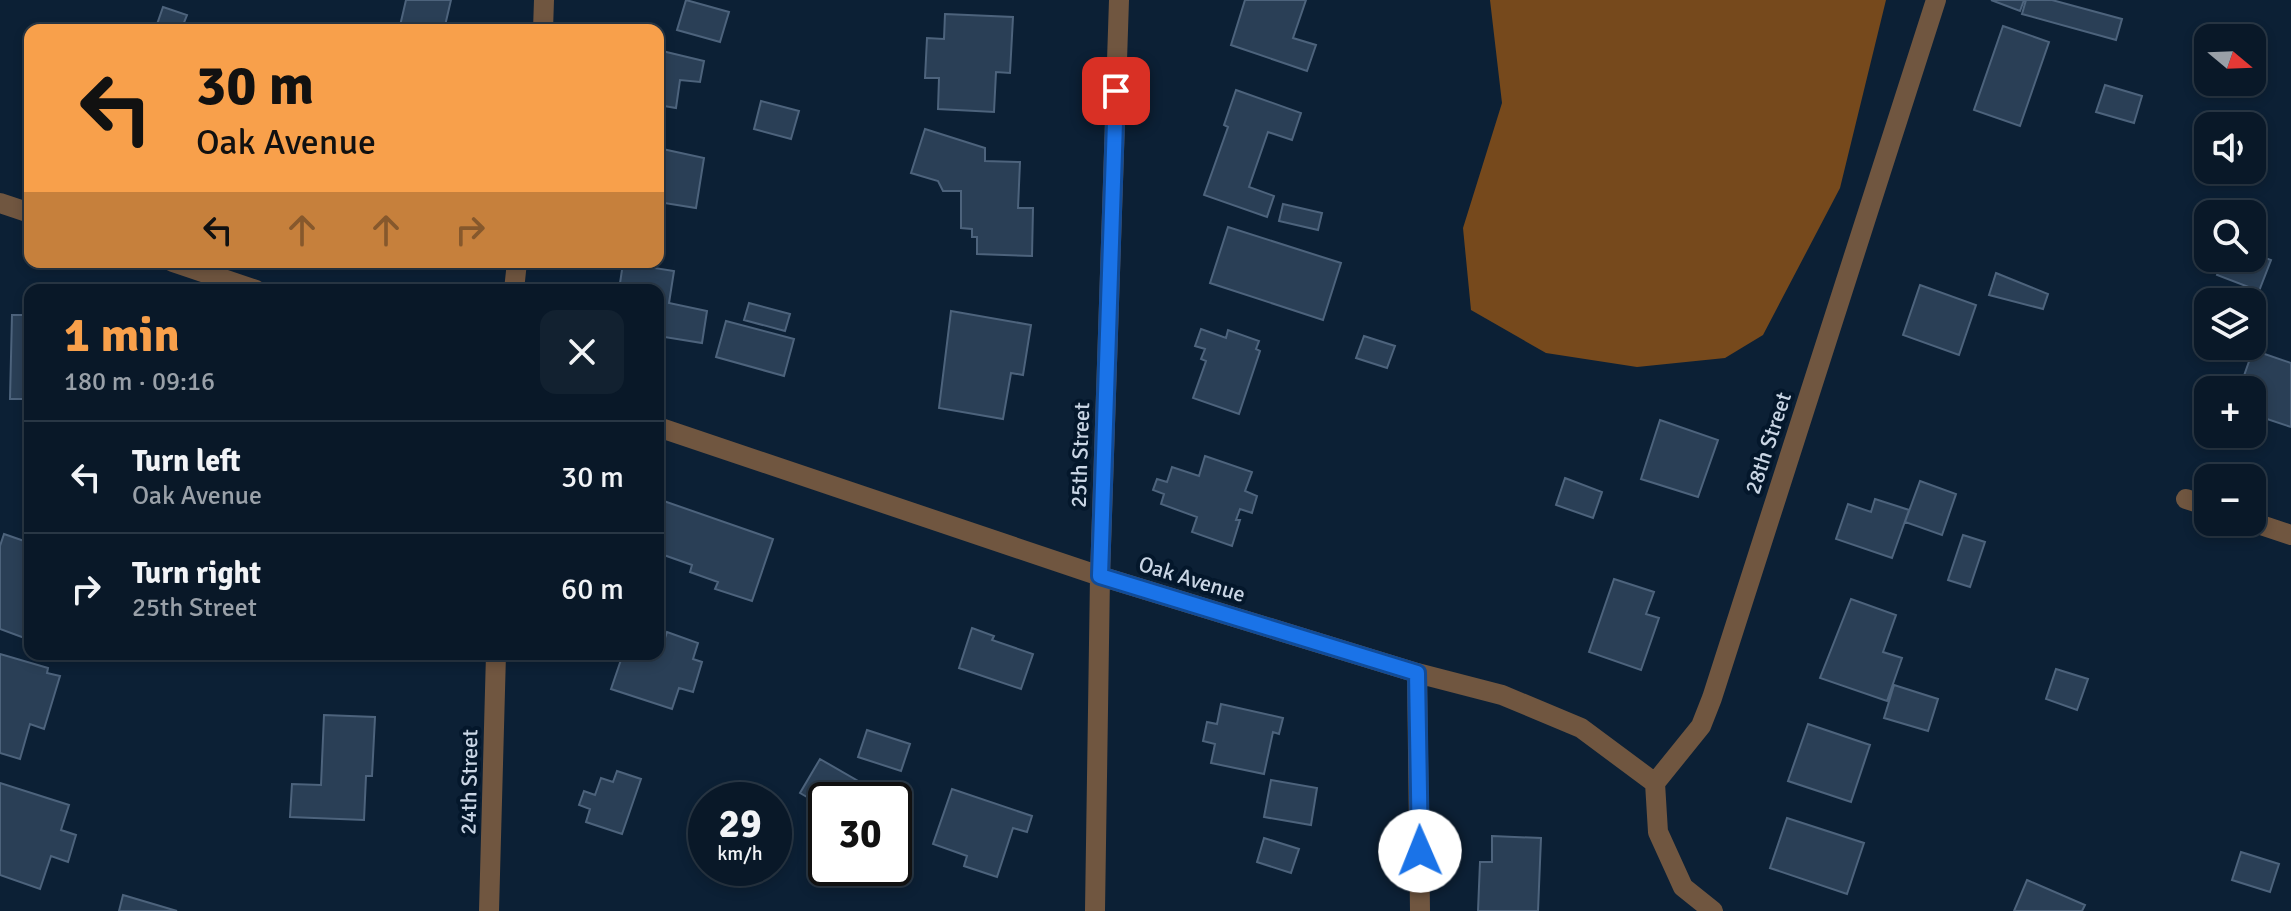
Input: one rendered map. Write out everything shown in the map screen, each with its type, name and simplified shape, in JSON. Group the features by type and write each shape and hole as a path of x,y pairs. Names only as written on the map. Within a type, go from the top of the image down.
{"street":[{"path":"543,24 544,0"},
{"name":"25th Street","path":"1095,911 1100,576 1119,0"},
{"name":"28th Street","path":"1655,783 1701,726 1712,698 1936,0"},
{"path":"0,203 24,211"},
{"path":"191,268 238,284"},
{"name":"Oak Avenue","path":"664,429 1100,576 1417,673 1502,695 1581,728 1655,783"},
{"path":"2186,499 2194,502"},
{"path":"2266,527 2291,535"},
{"name":"24th Street","path":"489,911 496,660"},
{"path":"1417,673 1420,911"},
{"path":"1655,783 1658,832 1683,887 1713,911"}],"shaded area":[{"path":"1490,0 1886,0 1840,188 1763,335 1725,358 1637,367 1546,353 1471,310 1463,228 1502,103"}],"building":[{"path":"406,0 451,0 445,24 400,24"},
{"path":"686,0 729,12 720,42 677,30"},
{"path":"1245,0 1306,0 1293,38 1316,45 1307,71 1231,45"},
{"path":"1991,0 2024,0 2020,11"},
{"path":"2026,0 2052,0 2122,19 2116,40 2022,14"},
{"path":"163,7 187,15 183,24 157,24"},
{"path":"945,14 1013,17 1010,73 996,72 994,112 938,109 939,78 925,78 927,38 944,39"},
{"path":"2003,26 2049,42 2020,126 1974,110"},
{"path":"664,51 704,61 700,82 680,80 676,108 664,106"},
{"path":"2105,85 2142,96 2134,123 2096,112"},
{"path":"1236,90 1301,113 1292,140 1268,132 1249,187 1274,196 1267,217 1204,195 1228,127 1224,125"},
{"path":"761,101 799,111 791,139 754,129"},
{"path":"925,129 985,148 985,161 1020,162 1018,208 1033,208 1032,256 977,254 977,237 972,237 972,229 961,228 961,191 943,191 938,181 911,173"},
{"path":"664,149 704,158 696,208 664,203"},
{"path":"1283,204 1322,213 1318,230 1279,221"},
{"path":"1228,227 1341,263 1323,320 1210,283"},
{"path":"2266,258 2271,260 2260,288 2251,288 2217,275 2218,272 2266,272"},
{"path":"622,268 674,271 669,303 707,311 702,343 664,337 664,284 620,284"},
{"path":"1996,273 2048,294 2043,309 1989,295"},
{"path":"1920,285 1976,305 1959,355 1903,335"},
{"path":"749,303 790,314 785,331 744,320"},
{"path":"951,311 1031,325 1023,375 1011,373 1003,419 939,408"},
{"path":"12,315 24,315 24,399 10,399"},
{"path":"726,321 794,339 784,376 716,357"},
{"path":"1201,329 1226,338 1228,330 1259,341 1256,349 1260,351 1239,414 1193,398 1206,361 1201,359 1205,349 1195,346"},
{"path":"1364,336 1395,346 1387,368 1356,358"},
{"path":"2266,354 2291,363 2291,427 2266,419 2266,376 2244,376 2250,360 2266,360"},
{"path":"1660,420 1718,440 1698,497 1641,479"},
{"path":"1205,456 1252,472 1245,491 1257,496 1252,513 1240,509 1232,546 1192,532 1197,517 1161,504 1164,494 1153,490 1157,479 1167,482 1172,467 1199,476"},
{"path":"1565,478 1602,492 1593,518 1556,505"},
{"path":"1920,481 1956,494 1942,535 1905,522"},
{"path":"1875,499 1909,510 1892,558 1836,539 1848,504 1871,512"},
{"path":"664,501 773,539 752,601 715,589 718,582 690,572 692,565 664,555"},
{"path":"4,534 24,541 24,638 0,629 0,546"},
{"path":"1963,535 1985,542 1970,587 1948,580"},
{"path":"1614,579 1654,592 1646,614 1659,618 1641,670 1589,652"},
{"path":"1851,599 1896,615 1883,652 1902,658 1887,701 1820,678"},
{"path":"972,628 994,636 992,640 1033,654 1021,689 959,668"},
{"path":"667,632 698,643 693,659 702,662 693,692 679,688 672,709 611,689 621,660 664,660"},
{"path":"0,654 48,668 47,673 60,676 44,729 30,724 20,759 0,753"},
{"path":"2056,669 2088,679 2077,710 2046,699"},
{"path":"1894,685 1938,699 1928,731 1884,718"},
{"path":"1221,704 1283,718 1279,734 1273,732 1264,774 1211,763 1215,744 1203,741 1207,722 1217,724"},
{"path":"324,715 375,717 372,776 366,776 364,820 290,817 292,784 321,785"},
{"path":"1808,724 1870,745 1851,802 1788,781"},
{"path":"867,730 910,744 901,771 858,757"},
{"path":"820,759 860,782 808,782 808,798 800,793"},
{"path":"617,771 641,779 622,834 586,822 590,809 579,805 584,791 595,795 601,778 613,782"},
{"path":"1271,780 1317,788 1311,825 1264,817"},
{"path":"0,783 69,805 61,830 76,835 68,862 51,856 40,889 0,875"},
{"path":"952,789 1032,816 1027,832 1013,828 997,877 964,866 967,856 933,844"},
{"path":"1787,818 1864,843 1847,894 1770,868"},
{"path":"1492,836 1541,838 1538,911 1478,911 1480,862 1492,862"},
{"path":"1264,838 1299,849 1291,873 1257,862"},
{"path":"2241,852 2279,864 2270,892 2232,880"},
{"path":"2027,880 2085,905 2082,911 2014,911"},
{"path":"123,895 177,911 119,911"}],"route":[{"path":"1116,91 1100,576 1417,673 1420,851"}]}
